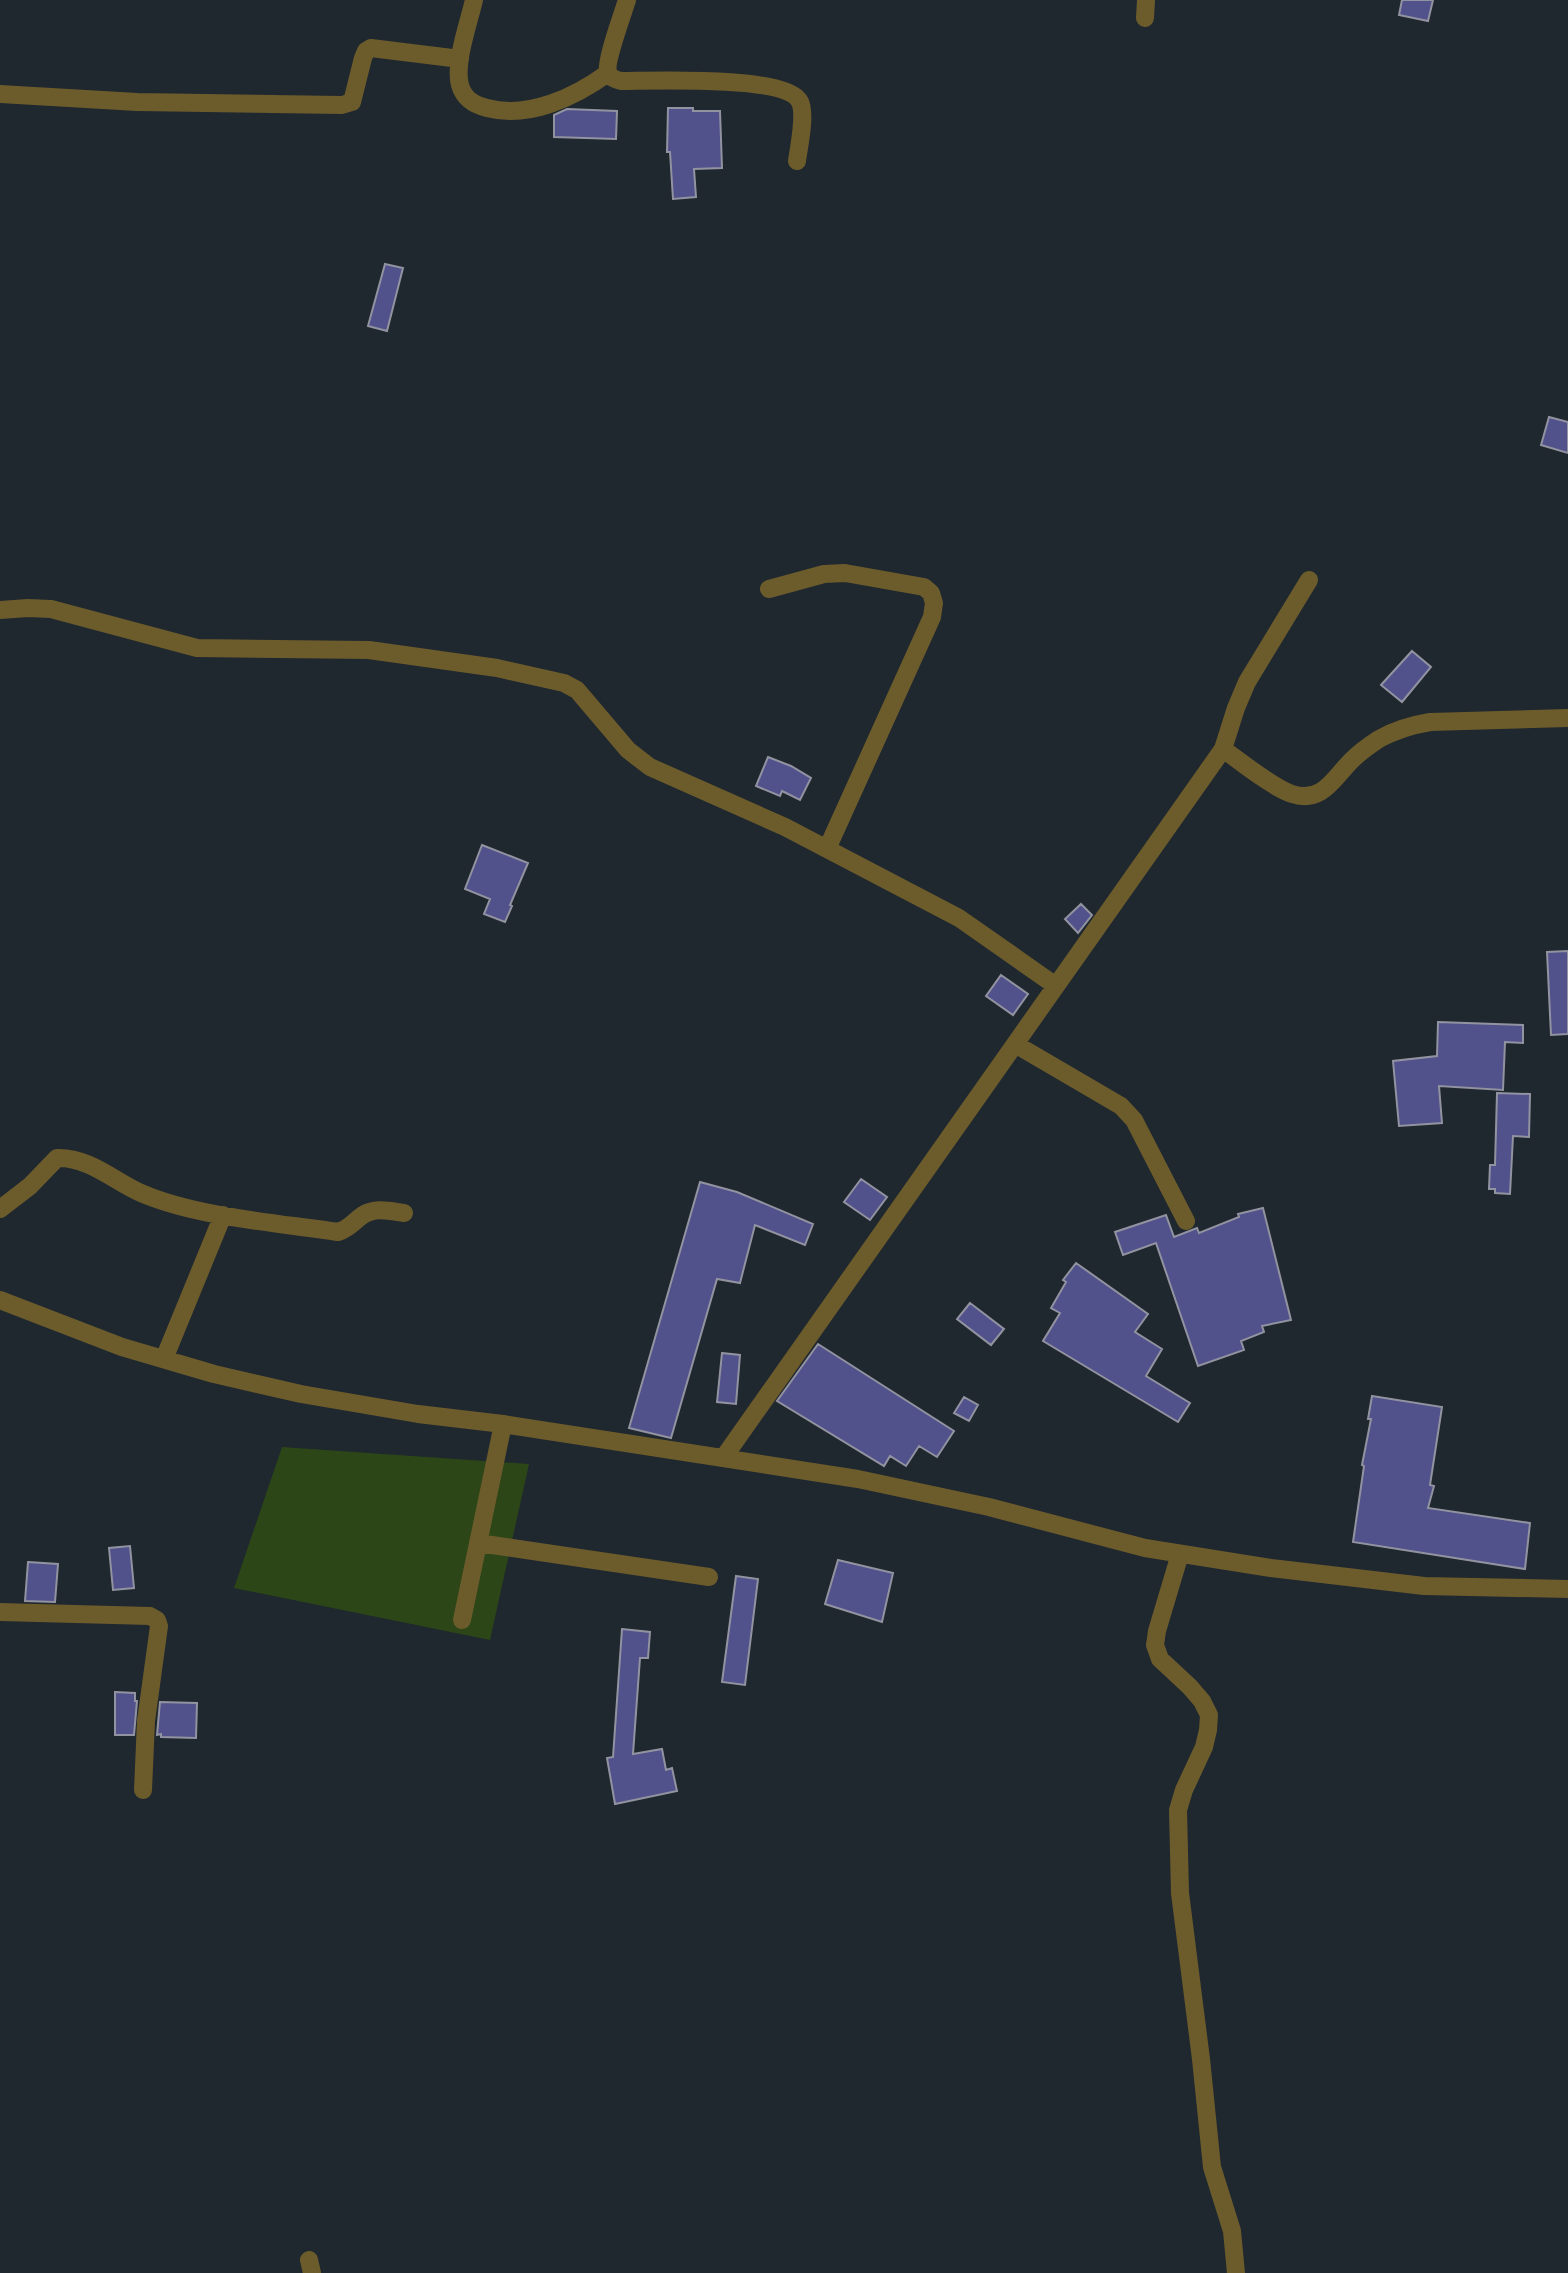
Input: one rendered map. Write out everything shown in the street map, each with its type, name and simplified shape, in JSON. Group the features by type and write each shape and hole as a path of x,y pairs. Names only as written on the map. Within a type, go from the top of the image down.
{"street":[{"path":"474,0 460,59 459,83 466,98 477,106 501,111 518,111 541,106 588,87 608,73"},
{"path":"627,0 608,62 608,73 612,78 622,81 709,80 755,85 790,93 799,99 803,110 797,161"},
{"path":"0,94 137,102 342,106 352,102 363,58 370,48 460,59"},
{"path":"769,589 824,574 845,573 924,587 931,593 934,603 932,617 900,693 827,849"},
{"path":"724,1457 1223,749 1247,682 1309,579"},
{"path":"0,610 28,607 51,609 198,648 369,650 497,668 564,683 577,690 628,750 650,767 772,822 958,918 1056,986"},
{"path":"1223,749 1282,789 1302,795 1324,791 1352,760 1379,739 1413,725 1430,722 1568,718"},
{"path":"1015,1044 1121,1106 1134,1120 1186,1221"},
{"path":"0,1209 30,1186 57,1158 66,1158 86,1163 141,1193 169,1203 223,1215 338,1232 346,1230 371,1212 404,1213"},
{"path":"164,1359 223,1215"},
{"path":"0,1300 65,1326 164,1359 301,1395 858,1479 989,1507 1144,1548 1271,1568 1424,1586 1568,1589"},
{"path":"462,1620 503,1424"},
{"path":"478,1543 709,1577"},
{"path":"1180,1554 1155,1644 1160,1659 1190,1687 1209,1715 1204,1747 1178,1810 1180,1893 1212,2167 1232,2231 1236,2273"},
{"path":"0,1612 150,1616 157,1620 159,1626 146,1721 143,1790"}],"green space":[{"path":"282,1447 529,1464 490,1640 234,1588"}],"building":[{"path":"1402,0 1433,0 1428,21 1399,15"},
{"path":"668,108 720,111 722,168 694,169 696,197 673,199 670,152 667,152"},
{"path":"567,109 617,111 616,139 554,137 554,115"},
{"path":"385,264 403,268 387,331 368,326"},
{"path":"1549,417 1568,422 1568,453 1541,445"},
{"path":"1412,651 1431,667 1402,702 1381,685"},
{"path":"768,757 811,778 800,800 782,791 780,796 756,786"},
{"path":"482,845 528,863 505,922 484,914 490,899 465,889"},
{"path":"1081,904 1092,915 1078,933 1065,919"},
{"path":"1568,951 1568,1034 1551,1035 1547,952"},
{"path":"1001,975 1028,994 1013,1015 986,996"},
{"path":"1438,1022 1523,1025 1523,1043 1505,1042 1503,1090 1439,1086 1442,1123 1399,1126 1393,1061 1437,1056"},
{"path":"1497,1093 1530,1094 1529,1137 1513,1136 1510,1194 1495,1193 1495,1189 1489,1189 1490,1165 1495,1165"},
{"path":"861,1179 887,1197 870,1220 844,1202"},
{"path":"700,1182 737,1192 813,1224 805,1245 755,1225 740,1283 717,1279 671,1438 629,1428"},
{"path":"1263,1208 1291,1320 1262,1326 1264,1332 1241,1341 1244,1350 1198,1366 1156,1243 1123,1255 1115,1232 1166,1215 1174,1237 1197,1228 1199,1233 1239,1217 1238,1214"},
{"path":"1076,1263 1148,1314 1135,1332 1162,1349 1146,1376 1190,1403 1178,1422 1043,1341 1060,1313 1051,1308 1066,1282 1063,1280"},
{"path":"970,1303 1004,1329 991,1345 957,1319"},
{"path":"818,1344 954,1431 937,1457 919,1446 906,1466 890,1456 884,1466 777,1401"},
{"path":"722,1353 740,1355 736,1404 717,1402"},
{"path":"1372,1396 1442,1407 1430,1485 1434,1486 1428,1508 1530,1523 1525,1569 1353,1542"},
{"path":"964,1397 978,1405 969,1421 954,1413"},
{"path":"130,1546 134,1588 113,1590 109,1548"},
{"path":"838,1560 893,1573 882,1622 825,1604"},
{"path":"28,1562 58,1564 55,1602 25,1601"},
{"path":"736,1576 758,1579 745,1685 722,1682"},
{"path":"622,1629 650,1632 648,1658 640,1658 633,1754 662,1749 666,1770 672,1768 677,1791 615,1804 607,1758 613,1757"},
{"path":"115,1692 135,1693 137,1701 134,1735 115,1735"},
{"path":"160,1702 197,1703 196,1738 157,1735"}]}
